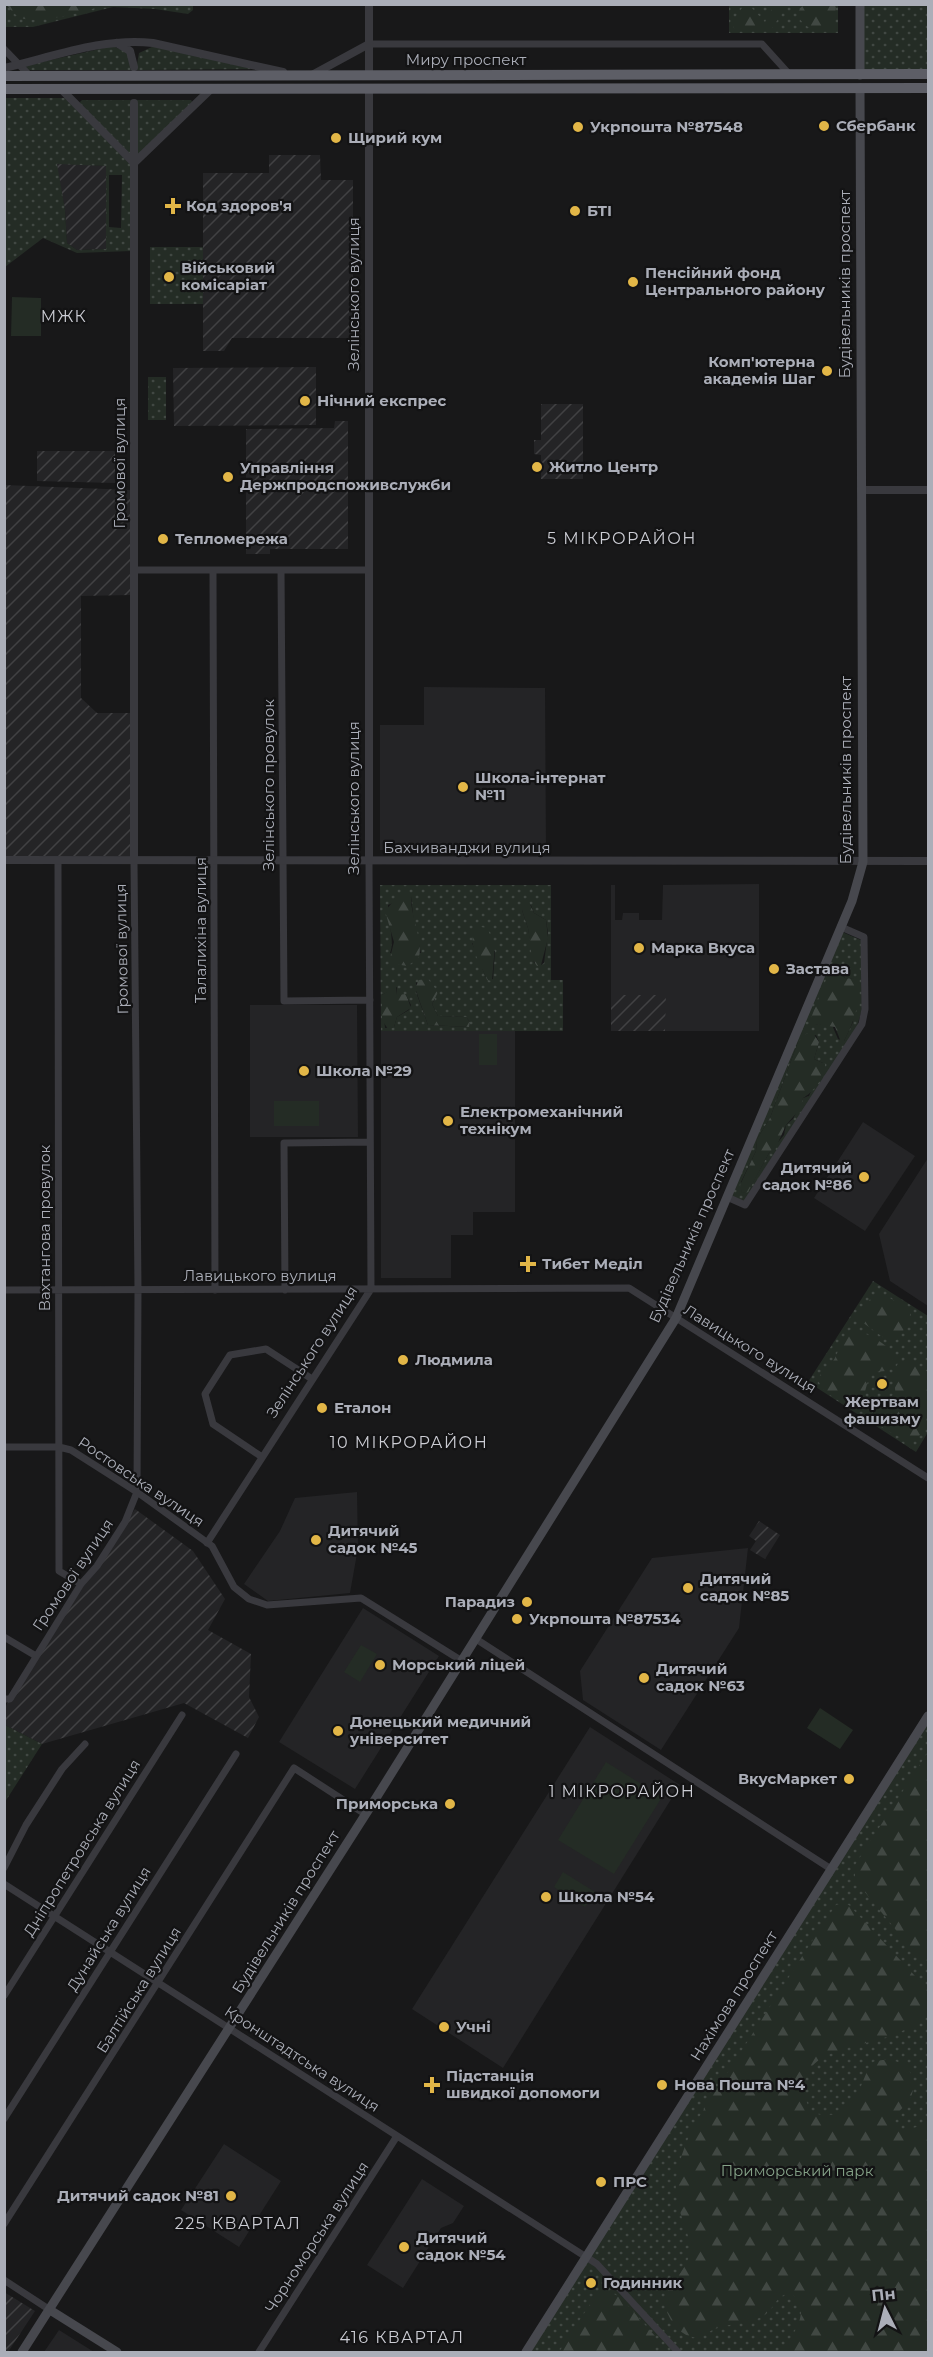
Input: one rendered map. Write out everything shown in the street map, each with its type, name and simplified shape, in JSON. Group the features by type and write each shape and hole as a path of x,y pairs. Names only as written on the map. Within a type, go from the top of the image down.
{"highway":[{"name":"Миру проспект","path":"4,76 928,74"},
{"name":"Зелінського вулиця","path":"369,75 369,89"},
{"name":"Будівельників проспект","path":"860,75 860,88"},
{"name":"Миру проспект","path":"4,89 928,88"}],"main road":[{"name":"Будівельників проспект","path":"860,4 860,75"},
{"name":"Будівельників проспект","path":"22,2352 230,2029 676,1318 855,891 863,862 860,88"},
{"name":"Нахімова проспект","path":"526,2352 928,1716"},
{"path":"50,2310 117,2352"}],"street":[{"name":"Зелінського вулиця","path":"369,4 369,75"},
{"path":"114,43 128,48 134,62 140,48 153,43"},
{"path":"4,68 114,43 153,43 297,75"},
{"path":"311,75 369,44 762,44 790,75"},
{"path":"4,49 30,76"},
{"path":"61,89 134,163 211,89"},
{"name":"Зелінського вулиця","path":"207,1543 371,1289 369,89"},
{"name":"Громової вулиця","path":"7,1699 81,1584 98,1566 120,1530 137,1492 134,103"},
{"path":"861,490 928,490"},
{"path":"134,570 369,570"},
{"name":"Талалихіна вулиця","path":"213,570 215,1290"},
{"name":"Зелінського провулок","path":"281,570 284,1001 370,1000"},
{"name":"Бахчиванджи вулиця","path":"4,860 928,861"},
{"name":"Вахтангова провулок","path":"58,860 59,1571 81,1584"},
{"path":"726,1197 745,1205 862,1023 865,1009 864,937 841,927"},
{"path":"285,1290 284,1143 370,1142"},
{"name":"Лавицького вулиця","path":"4,1290 630,1288 928,1479"},
{"path":"262,1456 213,1424 205,1394 230,1355 266,1349 312,1380"},
{"path":"4,1447 58,1447"},
{"name":"Ростовська вулиця","path":"58,1447 71,1450 137,1492 207,1543 217,1552 234,1587 249,1599 267,1605 361,1598 462,1661"},
{"path":"4,1637 36,1656"},
{"path":"476,1639 831,1869"},
{"name":"Дніпропетровська вулиця","path":"4,1996 182,1715"},
{"path":"4,1868 26,1825 62,1769 85,1744"},
{"name":"Дунайська вулиця","path":"4,2119 236,1754"},
{"name":"Балтійська вулиця","path":"4,2224 159,1984 294,1768 365,1814"},
{"name":"Кронштадтська вулиця","path":"4,1884 586,2257 604,2272 678,2352"},
{"name":"Чорноморська вулиця","path":"259,2352 397,2136"},
{"path":"4,2280 50,2310"}],"shaded area":[{"path":"269,155 320,155 321,180 353,180 353,338 232,338 224,351 203,351 203,173 269,173"},
{"path":"56,163 106,166 106,249 77,250 67,243 65,210"},
{"path":"316,367 316,425 174,426 173,368"},
{"path":"541,404 583,404 583,479 541,479 541,455 534,454 534,440 541,440"},
{"path":"335,421 348,421 348,549 270,549 270,554 246,554 246,429 334,428"},
{"path":"37,451 115,451 115,483 37,481"},
{"path":"4,485 131,490 131,595 81,596 81,698 97,713 131,713 131,856 5,856"},
{"name":"Школа-інтернат №11","path":"424,687 545,688 546,850 380,850 380,725 424,725"},
{"name":"Застава","path":"759,884 759,1031 665,1031 665,995 611,995 611,885 615,885 615,920 622,920 623,913 639,913 639,920 662,920 663,885"},
{"path":"611,995 666,995 665,1031 611,1031"},
{"name":"Школа №29","path":"250,1005 357,1005 358,1137 250,1137"},
{"name":"Електромеханічний технікум","path":"381,1031 515,1031 515,1212 473,1212 473,1235 451,1235 451,1278 381,1278"},
{"name":"Дитячий садок №86","path":"863,1122 915,1156 865,1231 814,1198"},
{"path":"928,1158 928,1306 890,1281 879,1234"},
{"name":"Дитячий садок №45","path":"357,1492 358,1548 350,1593 268,1601 244,1584 280,1531 295,1498"},
{"path":"135,1509 193,1551 225,1599 208,1630 251,1654 249,1697 259,1717 248,1738 184,1703 42,1744 5,1725 4,1709 83,1585 99,1567"},
{"path":"759,1521 780,1535 765,1559 750,1550 756,1541 749,1536"},
{"path":"748,1548 739,1628 661,1750 583,1700 580,1671 652,1558"},
{"path":"363,1608 439,1656 355,1789 279,1742"},
{"name":"Школа №54","path":"590,1727 680,1785 503,2068 412,2009"},
{"name":"Дитячий садок №81","path":"224,2144 281,2181 239,2247 181,2210"},
{"name":"Дитячий садок №54","path":"422,2179 464,2206 453,2223 441,2228 403,2288 367,2265"},
{"path":"4,2292 35,2311 8,2352 5,2352"},
{"path":"59,2330 94,2352 44,2352"}],"green space":[{"path":"193,4 193,10 188,14 155,9 113,7 33,27 5,27 4,5"},
{"path":"7,5 103,5 74,14 28,19 21,18"},
{"path":"729,5 838,5 838,33 729,33"},
{"path":"744,5 751,7 765,22 774,5 782,5 782,13 771,30 735,31 732,22"},
{"path":"803,5 836,5 834,30 823,31 806,26 799,18 798,12"},
{"path":"863,5 928,5 928,70 863,70"},
{"path":"113,46 128,53 131,70 28,70 24,66"},
{"path":"154,46 261,69 136,70 139,53"},
{"path":"5,98 66,98 131,165 131,251 77,253 43,238 5,267","holes":["57,164 106,166 106,249 77,250 67,243 65,210","109,175 122,175 121,228 109,227"]},
{"path":"82,100 131,100 131,155 79,103"},
{"path":"137,100 191,100 193,103 137,156"},
{"path":"150,247 203,247 203,304 150,304"},
{"path":"12,297 41,298 41,336 11,336"},
{"path":"148,377 166,377 166,420 148,420"},
{"path":"380,885 551,885 551,980 563,980 563,1031 381,1031","holes":["411,896 414,924 421,953 390,953 392,937 388,905","531,905 534,913 546,920 548,933 544,963 541,965 534,963 528,928 522,910","472,943 495,951 493,979 487,980","416,982 435,999 432,1004 438,1016 466,1017 470,1022 469,1027 428,1025 416,992","397,987 397,995 406,995 411,1005 409,1010 397,1017 394,1027 385,1028 382,995"]},
{"path":"403,890 411,896 420,946 418,959 407,966 395,964 390,958 394,942 385,911"},
{"path":"524,901 529,902 534,913 546,920 548,938 541,965 537,966 532,959 528,928 522,910"},
{"path":"481,927 487,928 495,945 492,981 487,980 473,944 475,932"},
{"path":"842,932 861,940 862,1008 857,1027 744,1201 731,1196","holes":["842,972 845,978 854,979 853,1022 844,1041 838,1039 832,1025 815,1024","816,1035 819,1042 814,1059 823,1063 809,1096 803,1098 793,1119 786,1125 784,1135 769,1153 748,1191 742,1193 741,1182 756,1151 757,1139 770,1118 798,1042"]},
{"path":"836,968 845,978 855,979 859,993 854,1019 844,1041 841,1042 835,1027 815,1024 811,1018 829,972"},
{"path":"428,979 438,992 432,1004 438,1016 466,1017 470,1022 469,1027 428,1025 415,988 419,980"},
{"path":"396,986 397,995 406,994 411,1008 397,1017 394,1027 388,1029 382,1020 382,995"},
{"path":"813,1033 819,1042 814,1059 825,1064 821,1079 815,1088 803,1098 800,1109 786,1125 777,1145 769,1153 748,1192 742,1193 740,1185 756,1151 757,1139 770,1118 798,1042 806,1034"},
{"path":"479,1034 497,1034 497,1065 479,1065"},
{"path":"274,1101 319,1101 319,1126 274,1126"},
{"path":"873,1281 928,1316 928,1432 916,1452 808,1382"},
{"path":"876,1293 890,1298 911,1312 911,1321 896,1340 884,1338 858,1319 859,1311"},
{"path":"850,1330 875,1338 888,1347 895,1356 886,1371 873,1372 863,1398 851,1408 825,1392 818,1381 836,1357 843,1338"},
{"path":"911,1360 928,1372 929,1402 926,1423 917,1438 909,1442 877,1425 870,1417 878,1403 894,1394 892,1373 899,1362"},
{"path":"361,1645 377,1654 360,1682 344,1672"},
{"path":"820,1708 853,1730 840,1749 807,1728"},
{"name":"Приморський парк","path":"928,1721 928,2352 526,2352"},
{"path":"5,1725 42,1744 5,1802"},
{"path":"928,1752 928,1969 855,1880 855,1865"},
{"path":"606,1762 662,1797 614,1874 558,1840"},
{"path":"563,1872 595,1892 585,1907 554,1887"},
{"name":"Приморський парк","path":"843,1903 849,1905 928,1990 928,2011 913,2025 893,2035 850,2047 815,2063 806,2077 806,2098 808,2105 817,2114 836,2114 844,2110 856,2097 873,2062 890,2060 904,2065 909,2070 913,2085 912,2094 895,2116 893,2125 901,2131 928,2124 928,2352 781,2352 791,2338 801,2314 797,2299 790,2293 782,2296 767,2313 755,2320 721,2327 699,2338 689,2336 675,2326 668,2313 666,2302 667,2293 684,2268 690,2248 680,2213 676,2186 682,2156 694,2125 819,1930 836,1905"},
{"path":"607,2290 621,2298 655,2336 655,2343 649,2352 559,2352 596,2295"}],"place":[{"name":"Сбербанк","path":"824,126"},
{"name":"Укрпошта №87548","path":"578,127"},
{"name":"Щирий кум","path":"336,138"},
{"name":"Код здоров'я","path":"173,206"},
{"name":"БТІ","path":"575,211"},
{"name":"Військовий комісаріат","path":"169,277"},
{"name":"Пенсійний фонд Центрального району","path":"633,282"},
{"name":"Комп'ютерна академія Шаг","path":"827,371"},
{"name":"Нічний експрес","path":"305,401"},
{"name":"Житло Центр","path":"537,467"},
{"name":"Управління Держпродспоживслужби","path":"228,477"},
{"name":"Тепломережа","path":"163,539"},
{"name":"Школа-інтернат №11","path":"463,787"},
{"name":"Марка Вкуса","path":"639,948"},
{"name":"Застава","path":"774,969"},
{"name":"Школа №29","path":"304,1071"},
{"name":"Електромеханічний технікум","path":"448,1121"},
{"name":"Дитячий садок №86","path":"864,1177"},
{"name":"Тибет Меділ","path":"528,1264"},
{"name":"Людмила","path":"403,1360"},
{"name":"Жертвам фашизму","path":"882,1384"},
{"name":"Еталон","path":"322,1408"},
{"name":"Дитячий садок №45","path":"316,1540"},
{"name":"Дитячий садок №85","path":"688,1588"},
{"name":"Парадиз","path":"527,1602"},
{"name":"Укрпошта №87534","path":"517,1619"},
{"name":"Морський ліцей","path":"380,1665"},
{"name":"Дитячий садок №63","path":"644,1678"},
{"name":"Донецький медичний університет","path":"338,1731"},
{"name":"ВкусМаркет","path":"849,1779"},
{"name":"Приморська","path":"450,1804"},
{"name":"Школа №54","path":"546,1897"},
{"name":"Учні","path":"444,2027"},
{"name":"Підстанція швидкої допомоги","path":"432,2085"},
{"name":"Нова Пошта №4","path":"662,2085"},
{"name":"ПРС","path":"601,2182"},
{"name":"Дитячий садок №81","path":"231,2196"},
{"name":"Дитячий садок №54","path":"404,2247"},
{"name":"Годинник","path":"591,2283"}],"district":[{"name":"МЖК","path":"64,316"},
{"name":"5 МІКРОРАЙОН","path":"622,538"},
{"name":"10 МІКРОРАЙОН","path":"409,1442"},
{"name":"1 МІКРОРАЙОН","path":"622,1791"},
{"name":"225 КВАРТАЛ","path":"238,2223"},
{"name":"416 КВАРТАЛ","path":"402,2337"}]}
